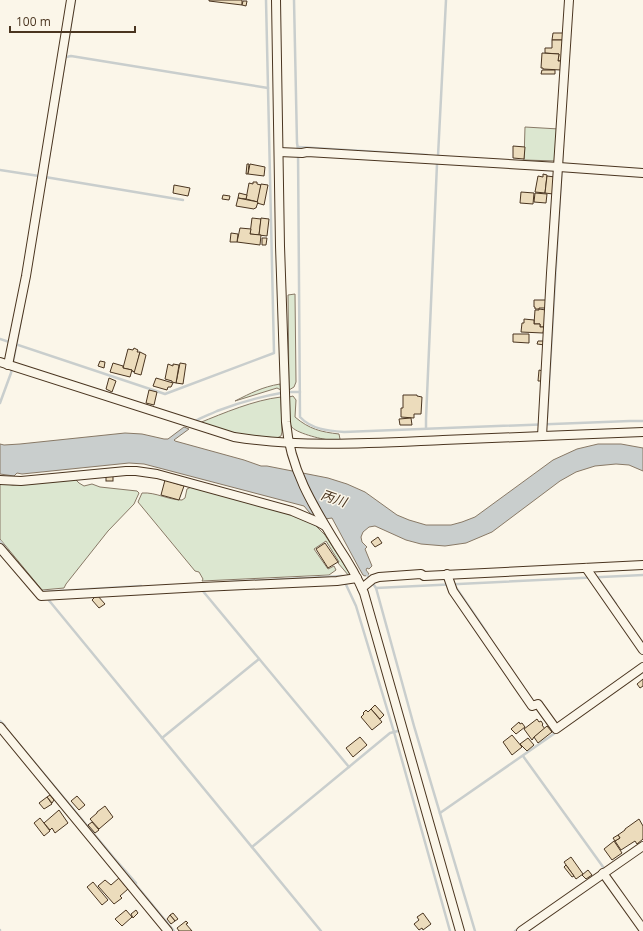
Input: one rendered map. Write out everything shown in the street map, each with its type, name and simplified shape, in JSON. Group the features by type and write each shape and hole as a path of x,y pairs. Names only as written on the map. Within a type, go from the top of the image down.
{"street":[{"path":"71,0 26,276 8,365 234,437 289,445 358,443 542,433 643,432"},
{"path":"276,0 280,246 286,422 289,445 302,485 362,588 460,931"},
{"path":"542,433 551,273 560,166 569,0"},
{"path":"279,152 314,152 560,166 643,173"},
{"path":"0,480 21,481 126,471 156,474 296,512 324,524"},
{"path":"0,548 41,596 344,580 357,578"},
{"path":"362,588 371,580 379,577 421,574 424,576 449,581 588,571 643,565"},
{"path":"588,571 643,650"},
{"path":"449,581 532,706 538,704 556,729 643,667"},
{"path":"0,727 168,931"},
{"path":"521,931 643,846"},
{"path":"605,872 643,929"}],"green space":[{"path":"525,127 559,129 557,161 524,160"},
{"path":"295,294 296,382 294,387 289,390 288,295"},
{"path":"280,384 281,390 277,388 235,401 262,389"},
{"path":"293,396 296,400 295,417 316,429 339,434 339,441 331,441 315,437 293,429 290,423 289,397"},
{"path":"281,397 282,432 281,436 277,438 235,434 199,423 250,404"},
{"path":"75,479 84,486 92,484 100,487 137,491 139,493 134,504 108,531 64,588 42,590 0,539 0,483 13,485"},
{"path":"191,487 304,518 315,525 325,535 351,575 349,576 338,563 339,562 326,541 314,549 328,569 334,566 336,570 329,575 202,581 203,579 199,572 195,571 138,502 142,493 182,500 185,498 187,489"}],"water":[{"name":"丙川","path":"184,427 189,429 174,440 175,441 261,466 328,478 347,484 365,492 397,515 426,525 451,525 475,517 553,460 577,449 598,444 621,444 643,448 643,471 629,465 616,464 595,466 576,472 560,481 492,532 466,543 445,546 421,544 406,540 375,526 369,527 363,532 361,537 362,542 367,547 365,549 372,566 369,569 367,568 366,570 369,574 365,576 359,568 332,518 318,520 304,506 144,464 129,463 22,474 17,473 14,476 0,474 0,444 20,444 125,433 142,434 168,439"}],"building":[{"path":"242,0 242,5 209,1"},
{"path":"243,1 247,1 246,6 242,5"},
{"path":"553,33 563,33 563,40 552,40"},
{"path":"552,40 563,40 563,61 558,61 559,54 545,53 545,48 552,48"},
{"path":"542,53 559,54 558,61 561,61 561,70 541,68"},
{"path":"542,70 555,70 555,74 541,74"},
{"path":"513,146 525,147 524,159 513,158"},
{"path":"247,164 249,164 248,174 246,174"},
{"path":"250,164 265,167 264,176 248,174"},
{"path":"543,174 547,175 545,193 535,192 538,176 543,177"},
{"path":"547,176 555,177 553,194 545,193"},
{"path":"253,182 257,182 257,184 261,185 258,202 246,199 249,183 253,184"},
{"path":"261,184 268,185 264,205 257,203"},
{"path":"174,185 190,188 188,196 173,193"},
{"path":"521,192 534,193 533,204 520,203"},
{"path":"239,193 247,195 246,199 238,198"},
{"path":"535,193 547,194 546,203 534,202"},
{"path":"223,195 230,196 229,200 222,199"},
{"path":"238,198 258,202 256,208 236,206"},
{"path":"252,218 261,219 259,235 250,234"},
{"path":"261,218 269,219 267,236 259,235"},
{"path":"240,228 251,229 250,234 261,235 260,245 237,242"},
{"path":"231,233 238,234 237,242 230,242"},
{"path":"262,238 267,238 266,245 262,245"},
{"path":"534,300 548,300 547,308 535,309"},
{"path":"535,310 546,310 546,327 540,327 540,324 534,324"},
{"path":"524,319 534,320 534,324 540,324 540,327 544,327 543,333 521,332"},
{"path":"513,334 529,334 529,343 513,342"},
{"path":"538,341 545,341 545,345 537,344"},
{"path":"134,348 138,350 137,352 140,352 135,372 123,368 128,349 133,350"},
{"path":"140,352 146,355 141,375 134,373"},
{"path":"100,361 105,362 104,368 98,366"},
{"path":"113,363 123,366 123,368 132,370 130,377 110,372"},
{"path":"180,363 186,364 183,384 176,383"},
{"path":"168,364 173,366 173,364 179,365 176,383 165,379"},
{"path":"539,370 543,371 543,381 538,381"},
{"path":"109,378 116,381 112,392 106,389"},
{"path":"156,378 173,383 167,390 153,386"},
{"path":"149,390 157,392 154,405 146,403"},
{"path":"403,395 417,395 422,397 421,414 414,414 414,418 401,417"},
{"path":"411,418 412,425 400,425 399,419"},
{"path":"106,476 113,476 113,481 106,481"},
{"path":"165,480 184,486 179,500 161,495"},
{"path":"378,537 382,543 375,547 371,542"},
{"path":"325,543 338,562 328,568 316,549"},
{"path":"97,595 105,604 99,608 92,600"},
{"path":"643,679 643,686 640,688 637,684"},
{"path":"375,705 384,715 380,719 371,709"},
{"path":"371,709 382,722 372,730 361,717 366,710 368,712"},
{"path":"537,719 539,722 541,721 545,729 532,740 524,729"},
{"path":"519,722 525,727 516,734 511,729"},
{"path":"547,726 552,732 538,743 534,737"},
{"path":"512,735 522,747 512,755 503,742"},
{"path":"360,737 367,745 353,757 346,748"},
{"path":"528,738 534,745 527,751 520,744"},
{"path":"50,795 54,800 52,803 47,797"},
{"path":"77,796 85,805 79,810 71,801"},
{"path":"47,797 52,804 44,809 39,803"},
{"path":"105,806 113,817 99,829 90,819"},
{"path":"59,810 68,823 55,833 52,828 50,830 44,823"},
{"path":"40,818 50,831 44,836 34,823"},
{"path":"639,819 643,826 643,839 637,844 635,841 621,850 615,841 620,838 618,835"},
{"path":"92,822 99,830 95,833 88,825"},
{"path":"618,835 620,838 615,841 613,838"},
{"path":"614,841 622,853 612,860 604,849"},
{"path":"571,857 583,874 576,879 564,862"},
{"path":"566,865 574,876 572,877 564,867"},
{"path":"588,870 592,875 586,879 582,875"},
{"path":"119,878 128,889 120,896 122,898 114,904 98,886 105,880 111,885"},
{"path":"93,882 108,900 102,905 87,887"},
{"path":"126,910 132,917 122,926 115,919"},
{"path":"136,910 138,913 133,918 131,914"},
{"path":"173,913 178,919 175,921 170,915"},
{"path":"423,913 431,924 423,930 422,928 419,930 414,924 419,920 417,917"},
{"path":"170,915 175,921 171,924 167,919"},
{"path":"186,921 188,923 186,924 192,931 179,931 177,928"}],"waterway":[{"path":"44,187 75,0"},
{"path":"0,339 165,394 274,353 266,0"},
{"path":"294,0 298,149 300,417 315,427 344,432 643,421"},
{"path":"438,156 446,0"},
{"path":"66,57 71,56 268,88"},
{"path":"547,418 563,145"},
{"path":"298,147 427,155"},
{"path":"426,428 437,164"},
{"path":"0,170 39,176"},
{"path":"45,177 183,200"},
{"path":"0,403 11,373 23,309"},
{"path":"290,392 300,392"},
{"path":"194,422 202,417 233,405 281,393"},
{"path":"0,541 9,553"},
{"path":"365,572 376,588 414,726 475,931"},
{"path":"376,588 643,575"},
{"path":"228,582 342,576 356,606 394,732 450,931"},
{"path":"597,577 616,604"},
{"path":"41,591 141,586"},
{"path":"455,586 487,633"},
{"path":"202,590 349,767"},
{"path":"47,598 321,931"},
{"path":"162,738 259,659"},
{"path":"0,721 5,726"},
{"path":"252,847 390,733 398,731"},
{"path":"440,813 558,731"},
{"path":"14,738 136,883 136,885 174,931"},
{"path":"523,756 606,871"},
{"path":"515,931 520,928"}]}
